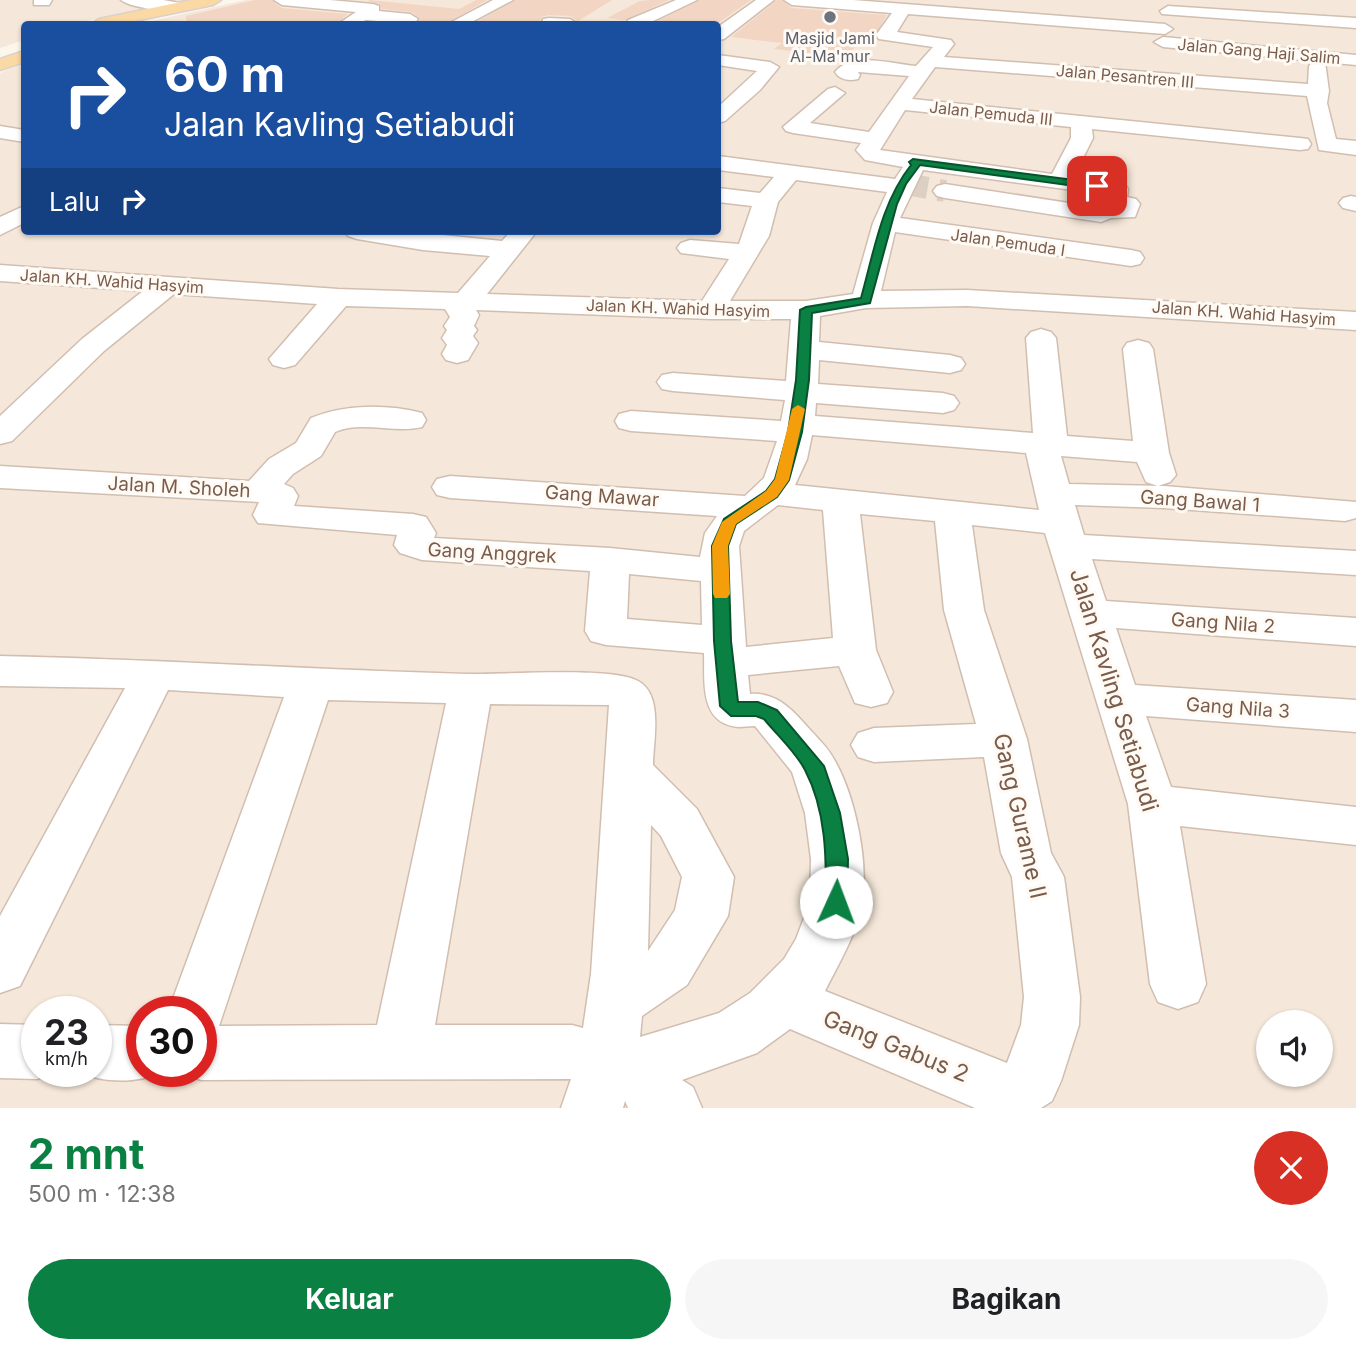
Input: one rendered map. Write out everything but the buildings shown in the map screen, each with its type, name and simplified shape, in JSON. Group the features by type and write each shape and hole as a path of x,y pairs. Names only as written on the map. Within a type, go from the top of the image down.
{"main road":[{"path":"113,21 213,0"},
{"path":"129,21 229,0"},
{"path":"0,59 21,51"},
{"path":"0,65 21,57"}],"street":[{"path":"129,0 180,7"},
{"path":"282,0 373,9 353,21"},
{"path":"462,21 505,0"},
{"path":"642,21 689,0"},
{"path":"721,33 766,0"},
{"path":"792,0 911,9 1004,8"},
{"path":"984,0 986,4 1004,6 1041,19 1159,50 1230,79"},
{"path":"1247,0 1259,3 1266,18"},
{"path":"1004,8 1003,2 1063,5 1045,9 1041,19"},
{"path":"911,9 1037,47"},
{"path":"911,9 884,34 945,44 867,150 873,155 913,162 942,155"},
{"path":"1159,50 1158,10 1356,23"},
{"path":"366,15 410,19 408,21"},
{"path":"1287,19 1305,37 1312,38 1311,41 1301,41 1317,73 1317,103 1327,145 1356,148"},
{"path":"721,34 746,40"},
{"path":"1095,38 1101,35 1159,50"},
{"path":"852,75 844,72 851,66 929,63 1037,47 1159,50"},
{"name":"Jalan Gang Haji Salim","path":"1159,50 1317,73 1356,60"},
{"path":"721,61 770,67 721,114"},
{"path":"929,63 1029,82 1032,84 1029,91"},
{"name":"Jalan Pesantren III","path":"929,63 1230,79 1317,73"},
{"path":"721,91 745,94"},
{"path":"835,93 793,127 875,138 942,155 1065,173 1116,189 1114,202 1128,204 1126,212 1105,210 1101,215 945,191"},
{"path":"1065,173 1082,138 1093,100"},
{"name":"Jalan Pemuda III","path":"901,104 1300,144"},
{"path":"0,132 21,136"},
{"path":"866,300 885,223 902,185 915,165 913,162"},
{"path":"721,163 902,185"},
{"path":"711,310 756,236 766,201 791,172"},
{"path":"721,195 766,201"},
{"path":"0,228 21,215"},
{"name":"Jalan Pemuda I","path":"885,223 1131,258"},
{"path":"386,235 423,242 517,240"},
{"path":"457,354 463,343 457,338 461,330 458,326 465,315 459,310 517,240"},
{"path":"690,248 747,252"},
{"name":"Jalan KH. Wahid Hasyim","path":"0,273 338,297 711,310 806,310 866,300 998,299 1356,321"},
{"path":"0,434 93,345 167,286"},
{"path":"284,359 338,297"},
{"path":"630,1093 644,1065 736,1034 770,1011 804,976 820,947 836,902 837,859 830,813 814,766 771,715 758,709 738,711 729,706 724,652 720,546 730,522 762,500 782,480 797,416 806,310"},
{"name":"Jalan Kavling Setiabudi","path":"1041,338 1046,446 1061,521 1152,804 1178,984"},
{"path":"804,349 952,356 943,403 941,438"},
{"path":"1138,349 1152,453 1164,498"},
{"path":"673,382 797,416 941,438 1152,453"},
{"path":"631,421 797,416 943,403"},
{"name":"Jalan M. Sholeh","path":"0,477 250,492 263,488 279,468 308,451 315,442 316,433 325,424 375,416 410,420"},
{"name":"Gang Mawar","path":"450,487 762,500"},
{"name":"Gang Anggrek","path":"263,488 280,496 271,514 413,525 417,533 413,545 418,549 610,560 721,571"},
{"name":"Gang Bawal 1","path":"1061,521 1164,498 1345,510"},
{"path":"762,500 840,501 1061,521 1356,563"},
{"path":"840,501 855,650 871,692"},
{"name":"Gang Gurame II","path":"952,512 964,610 1003,739 1026,853 1038,877 1052,997 1050,1026 1031,1081 1008,1101"},
{"path":"610,560 606,631 724,652 855,650"},
{"name":"Gang Nila 2","path":"1091,613 1356,632"},
{"path":"0,671 154,674 311,684 471,689 609,689 623,692 632,702 617,1002 630,1093"},
{"path":"0,969 154,674"},
{"path":"203,996 311,684"},
{"path":"401,1053 471,689"},
{"name":"Gang Nila 3","path":"1119,699 1356,716"},
{"path":"874,746 1003,739"},
{"path":"617,1002 667,968 701,916 708,877 679,823 629,771"},
{"path":"1152,804 1356,826"},
{"name":"Gang Gabus 2","path":"781,999 1008,1101"},
{"path":"0,1051 21,1052"},
{"path":"217,1053 572,1052 630,1093"}],"shaded area":[{"path":"0,0 190,0 86,21 21,21 21,41 0,48"},
{"path":"246,0 1356,0 1356,1108 0,1108 0,73 21,64 21,235 721,235 721,21 152,21"}],"tunnel":[{"path":"906,184 945,191"}],"slow traffic":[{"path":"721,594 720,546 730,522 772,494 782,480 791,450 798,409"}],"place":[{"name":"Masjid Jami Al-Ma'mur","path":"830,17"}],"route":[{"path":"836,902 837,859 830,813 814,766 771,715 758,709 738,711 729,706 723,641 720,546 730,522 772,494 782,480 795,432 803,380 806,310 831,308 866,300 892,204 901,184 915,165 913,162 1097,186"}]}
